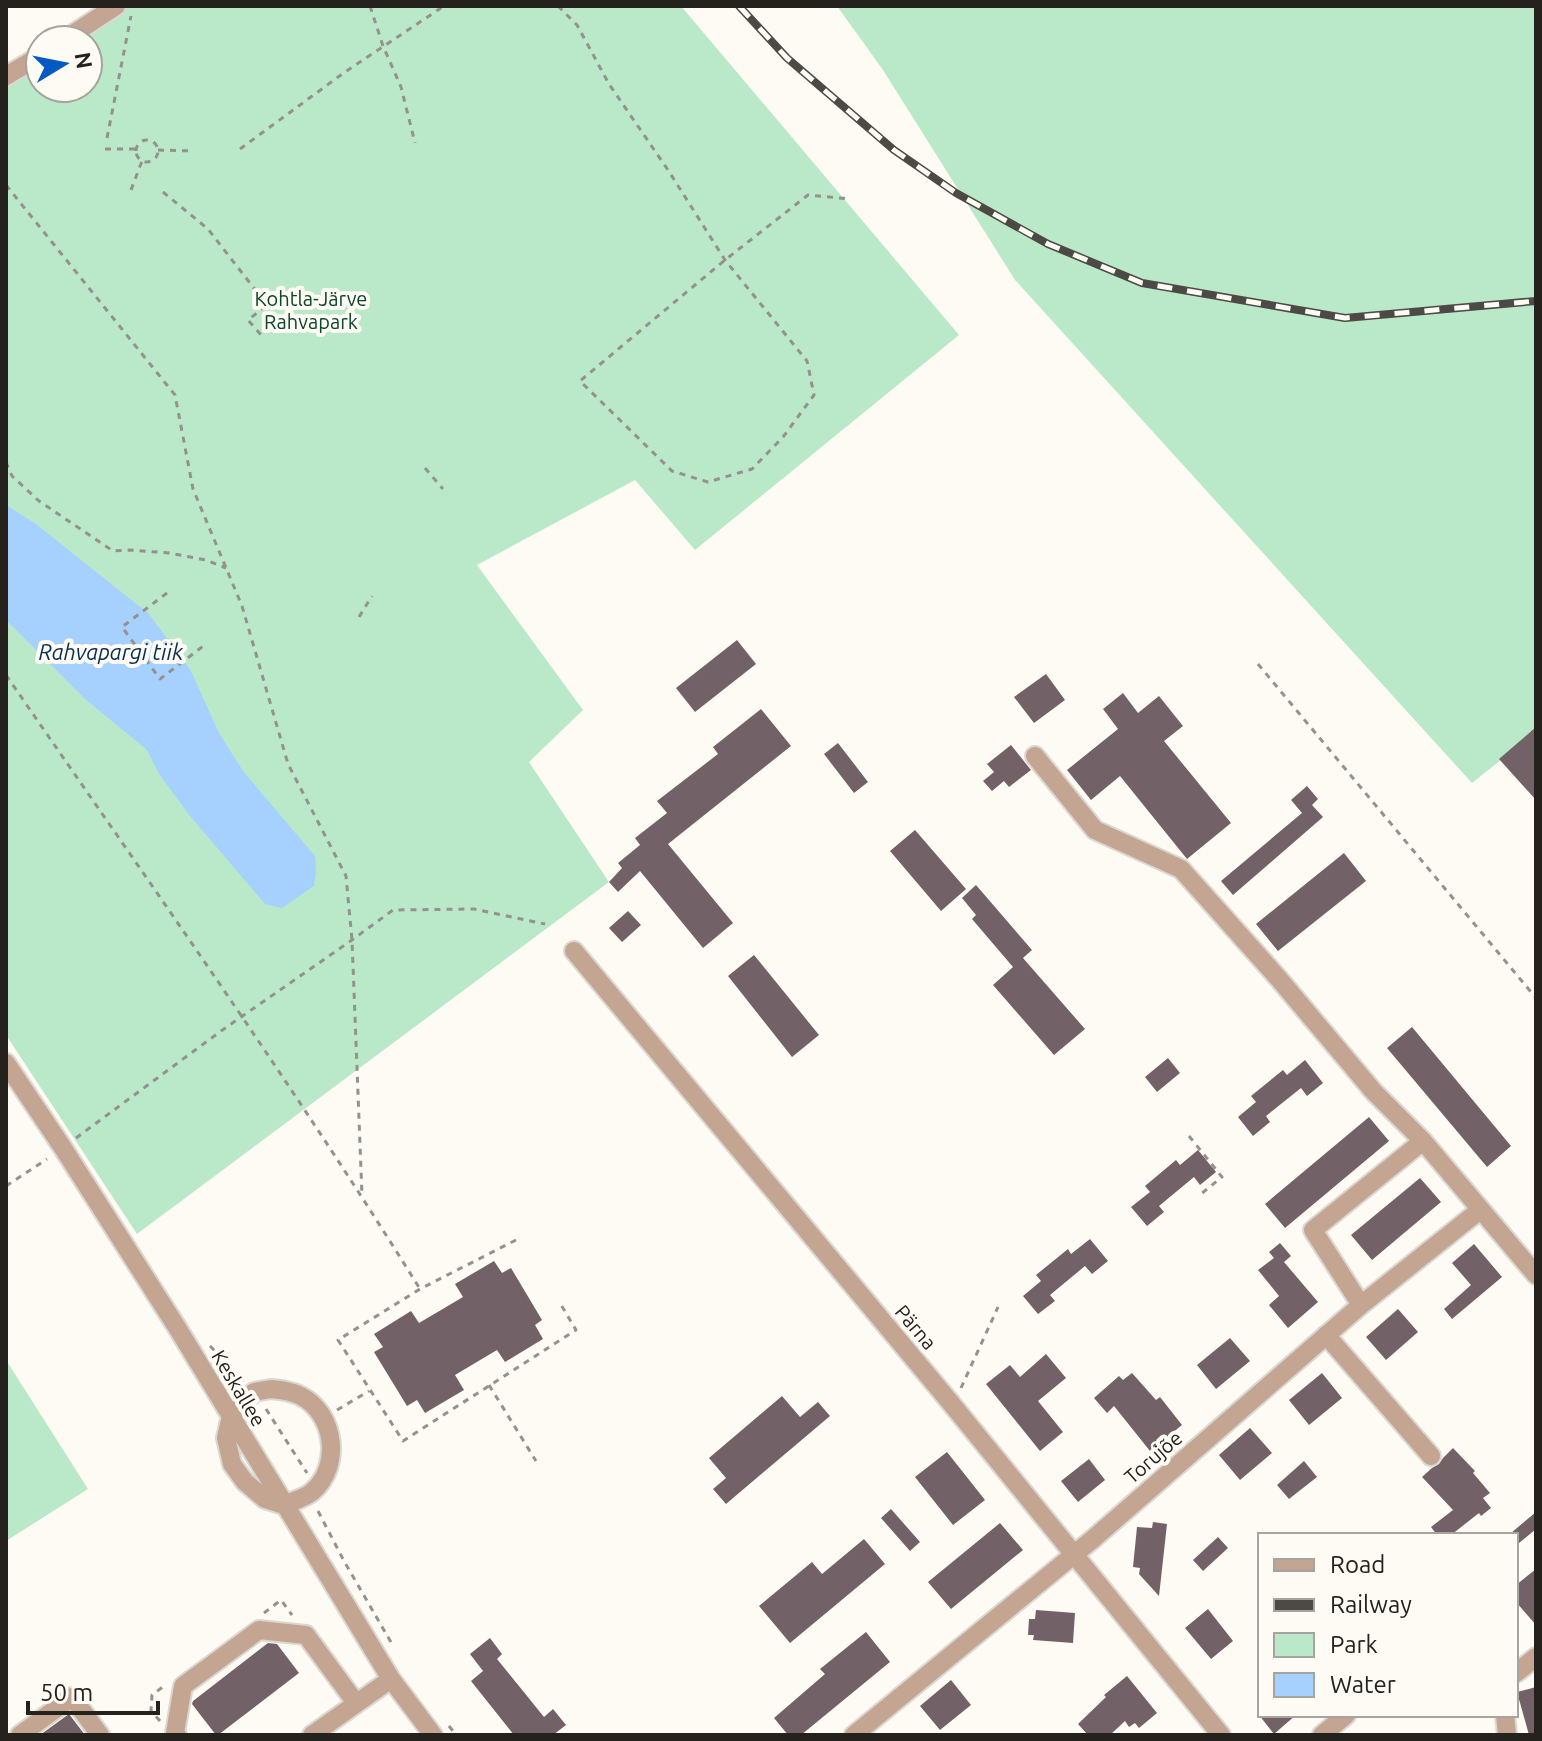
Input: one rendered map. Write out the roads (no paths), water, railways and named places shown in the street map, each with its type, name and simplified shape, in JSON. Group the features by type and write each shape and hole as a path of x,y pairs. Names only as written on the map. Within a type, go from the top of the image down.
{"street":[{"path":"88,24 116,6"},
{"path":"6,76 24,65"},
{"path":"1035,756 1095,830 1181,869 1374,1092 1423,1141 1536,1275"},
{"name":"Pärna","path":"574,951 950,1402 1221,1735"},
{"name":"Keskallee","path":"6,1063 178,1329 391,1679 441,1731"},
{"path":"1361,1305 1313,1230 1423,1141"},
{"name":"Torujõe","path":"854,1735 1093,1539 1361,1305 1480,1210"},
{"path":"1326,1335 1431,1456"},
{"path":"231,1416 254,1392 271,1389 290,1391 303,1397 324,1418 331,1440 330,1460 322,1479 311,1493 284,1505"},
{"path":"177,1735 183,1686 259,1630 306,1635 356,1703"},
{"path":"1518,1671 1536,1657"},
{"path":"312,1735 391,1679"},
{"path":"20,1735 72,1697 100,1735"},
{"path":"1322,1735 1344,1717"}],"water":[{"name":"Rahvapargi tiik","path":"6,505 36,524 149,614 191,671 219,733 243,771 315,856 314,886 282,908 265,904 190,816 159,774 147,750 85,699 6,620"}],"railway":[{"path":"739,6 787,58 894,150 956,193 1048,244 1142,283 1345,318 1536,301"}],"park label":[{"name":"Kohtla-Järve Rahvapark","path":"311,310"}]}
